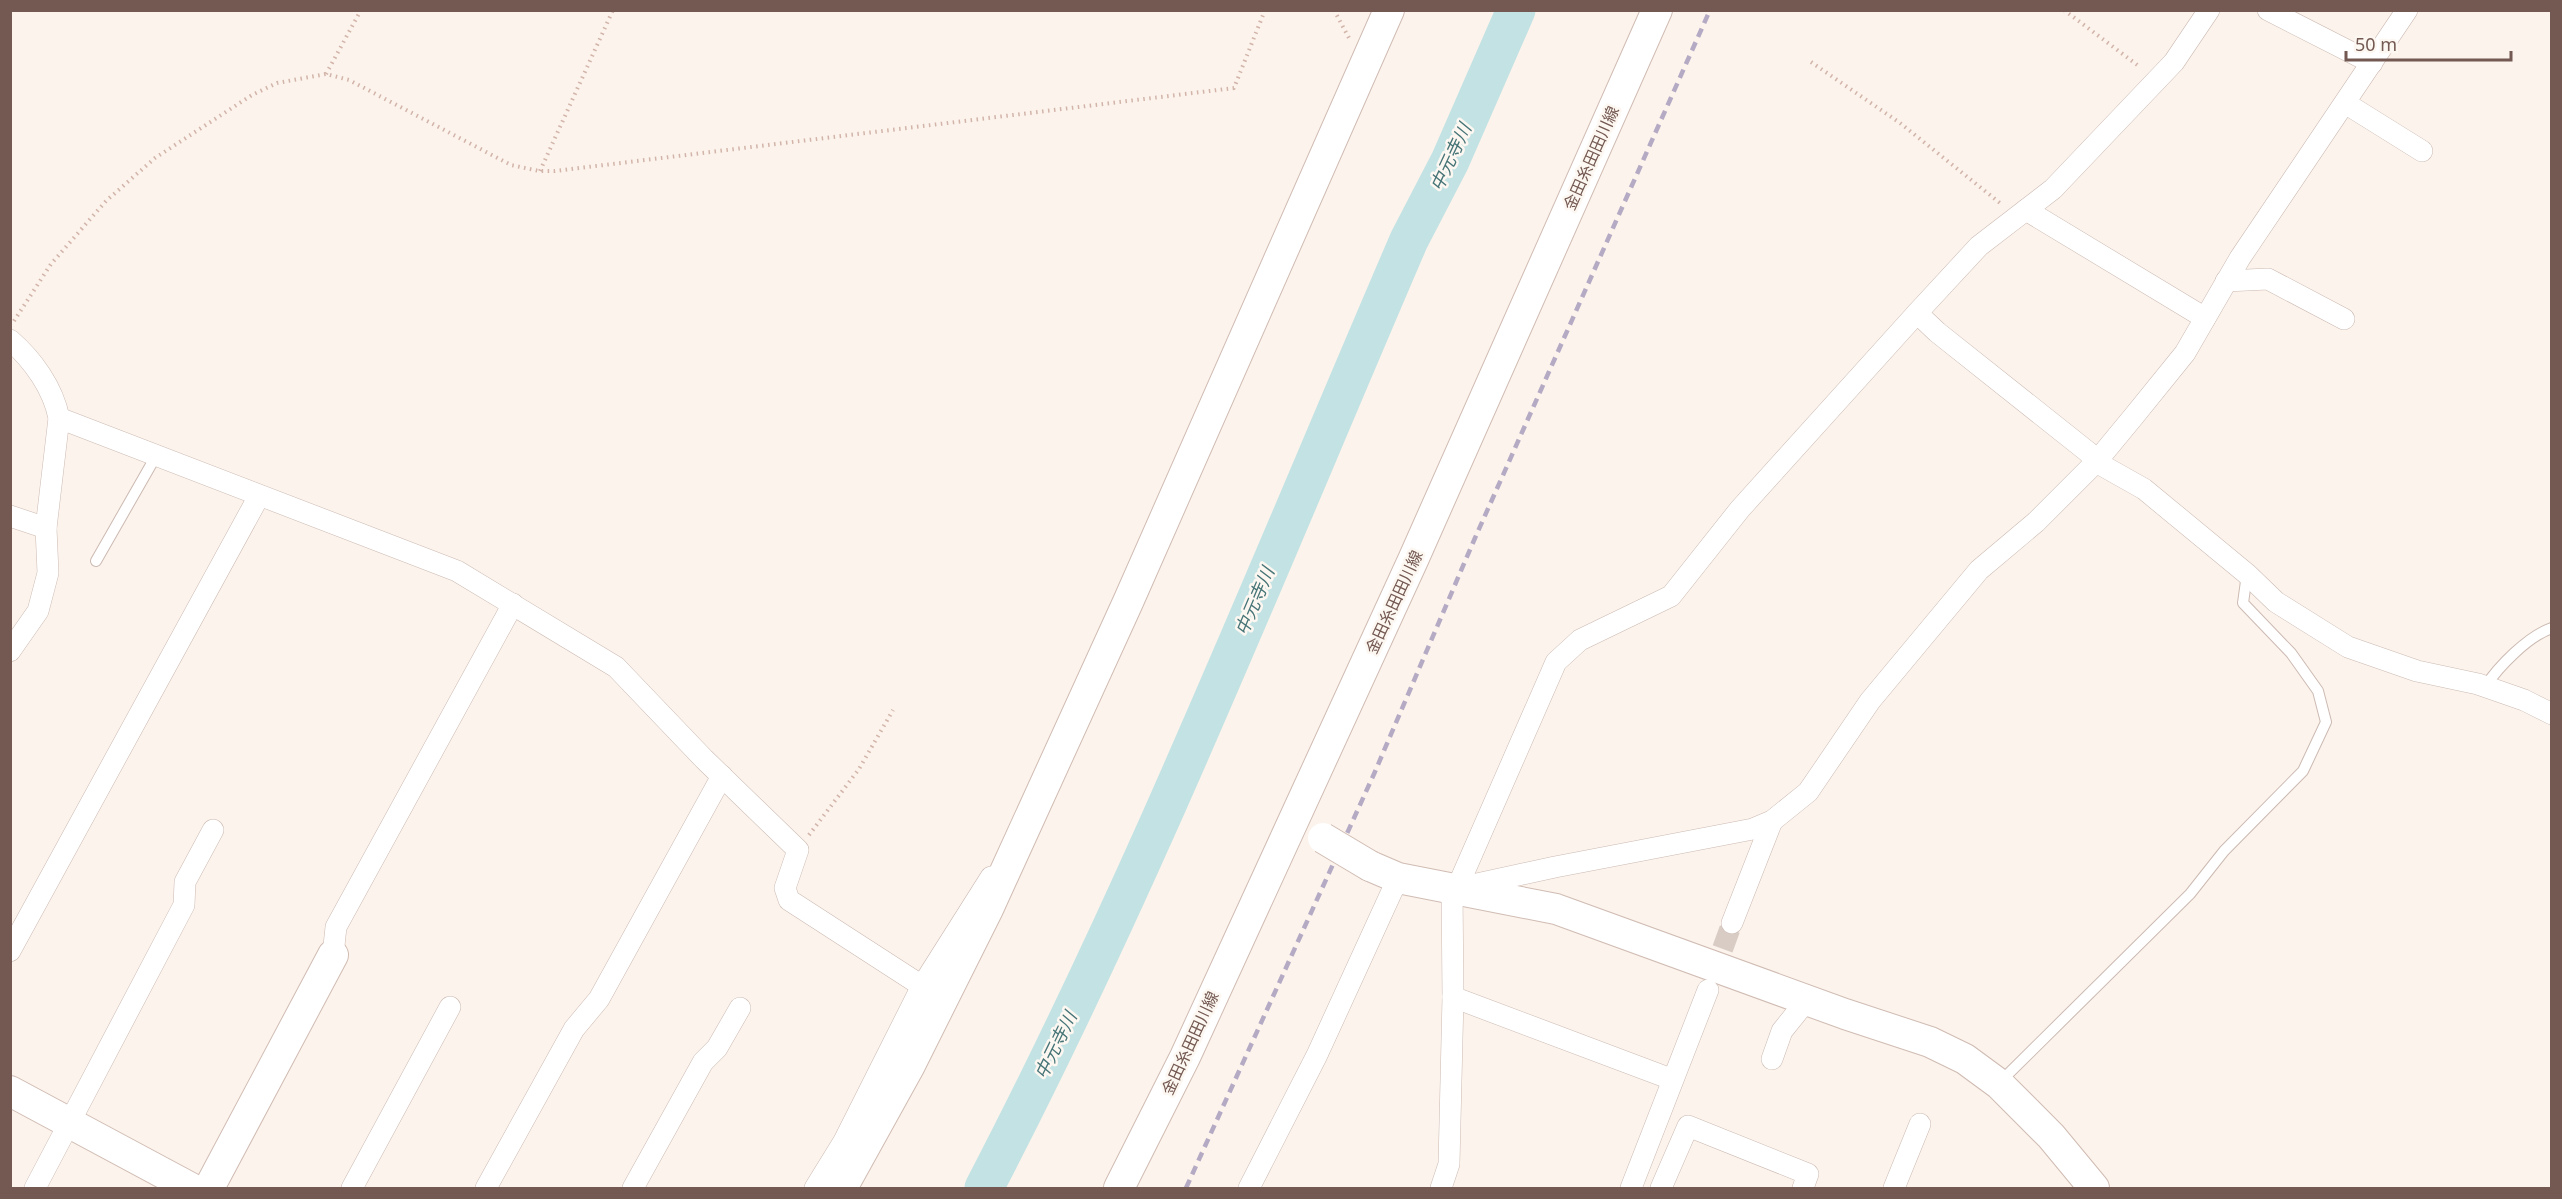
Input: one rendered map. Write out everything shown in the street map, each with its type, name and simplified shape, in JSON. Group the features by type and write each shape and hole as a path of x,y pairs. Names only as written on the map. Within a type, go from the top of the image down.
{"street":[{"path":"842,1188 909,1067 1004,875 1389,10"},
{"name":"金田糸田田川線","path":"1119,1188 1185,1057 1413,560 1657,10"},
{"path":"1457,888 1556,662 1580,639 1671,596 1740,509 1917,313 1980,246 2053,189 2174,62 2209,10"},
{"path":"2268,10 2372,63"},
{"path":"1441,1188 1449,1164 1454,998 1452,889 1753,829 1772,821 1808,792 1870,701 1979,570 2036,522 2096,462 2184,353 2226,281 2407,10"},
{"path":"2345,103 2422,151"},
{"path":"2021,213 2205,318"},
{"path":"2226,281 2268,279 2344,319"},
{"path":"1917,313 1936,332 2088,452 2096,462 2144,489 2247,574 2276,602 2348,647 2417,671 2485,687 2524,700 2552,714"},
{"path":"10,340 24,352 35,367 56,402 59,418 46,528 48,573 38,611 10,651"},
{"path":"59,418 457,571 616,668 798,850 785,888 789,900 922,986"},
{"path":"10,951 259,496"},
{"path":"10,516 46,528"},
{"path":"209,1188 333,955 336,927 513,604"},
{"path":"486,1188 574,1029 599,999 722,776"},
{"path":"1293,821 1370,866 1398,878 1556,909 1930,1042 1965,1059 1999,1084 2051,1136 2094,1188"},
{"path":"1732,923 1772,821"},
{"path":"35,1188 184,905 185,882 213,830"},
{"path":"815,1188 844,1141 922,986 989,877 1004,875"},
{"path":"1249,1188 1317,1055 1398,878"},
{"path":"1631,1188 1671,1079 1708,990"},
{"path":"1454,998 1671,1079"},
{"path":"1772,1059 1782,1031 1807,1000"},
{"path":"352,1188 450,1007"},
{"path":"633,1188 703,1062 717,1048 740,1008"},
{"path":"10,1091 191,1188"},
{"path":"1894,1188 1920,1124"},
{"path":"1661,1188 1688,1126 1808,1174 1803,1188"}],"lane":[{"path":"96,561 156,456"},
{"path":"1999,1084 2190,894 2224,851 2303,771 2326,722 2318,691 2291,652 2243,603 2247,574"},
{"path":"2485,687 2496,669 2532,639 2552,628"}],"path":[{"path":"326,74 361,10"},
{"path":"539,171 613,10"},
{"path":"10,327 51,264 106,201 155,158 252,95 277,83 326,74 349,80 511,165 539,171 1234,88 1265,10"},
{"path":"1334,10 1350,38"},
{"path":"2064,10 2156,80"},
{"path":"1811,62 1900,123 2021,213"},
{"path":"798,850 860,769 893,710"}],"waterway":[{"name":"中元寺川","path":"984,1188 1043,1072 1153,837 1409,240 1450,161 1516,10"}],"tunnel":[{"path":"1712,978 1732,923"}],"railway":[{"path":"1186,1188 1374,774 1475,538 1710,10"}]}
